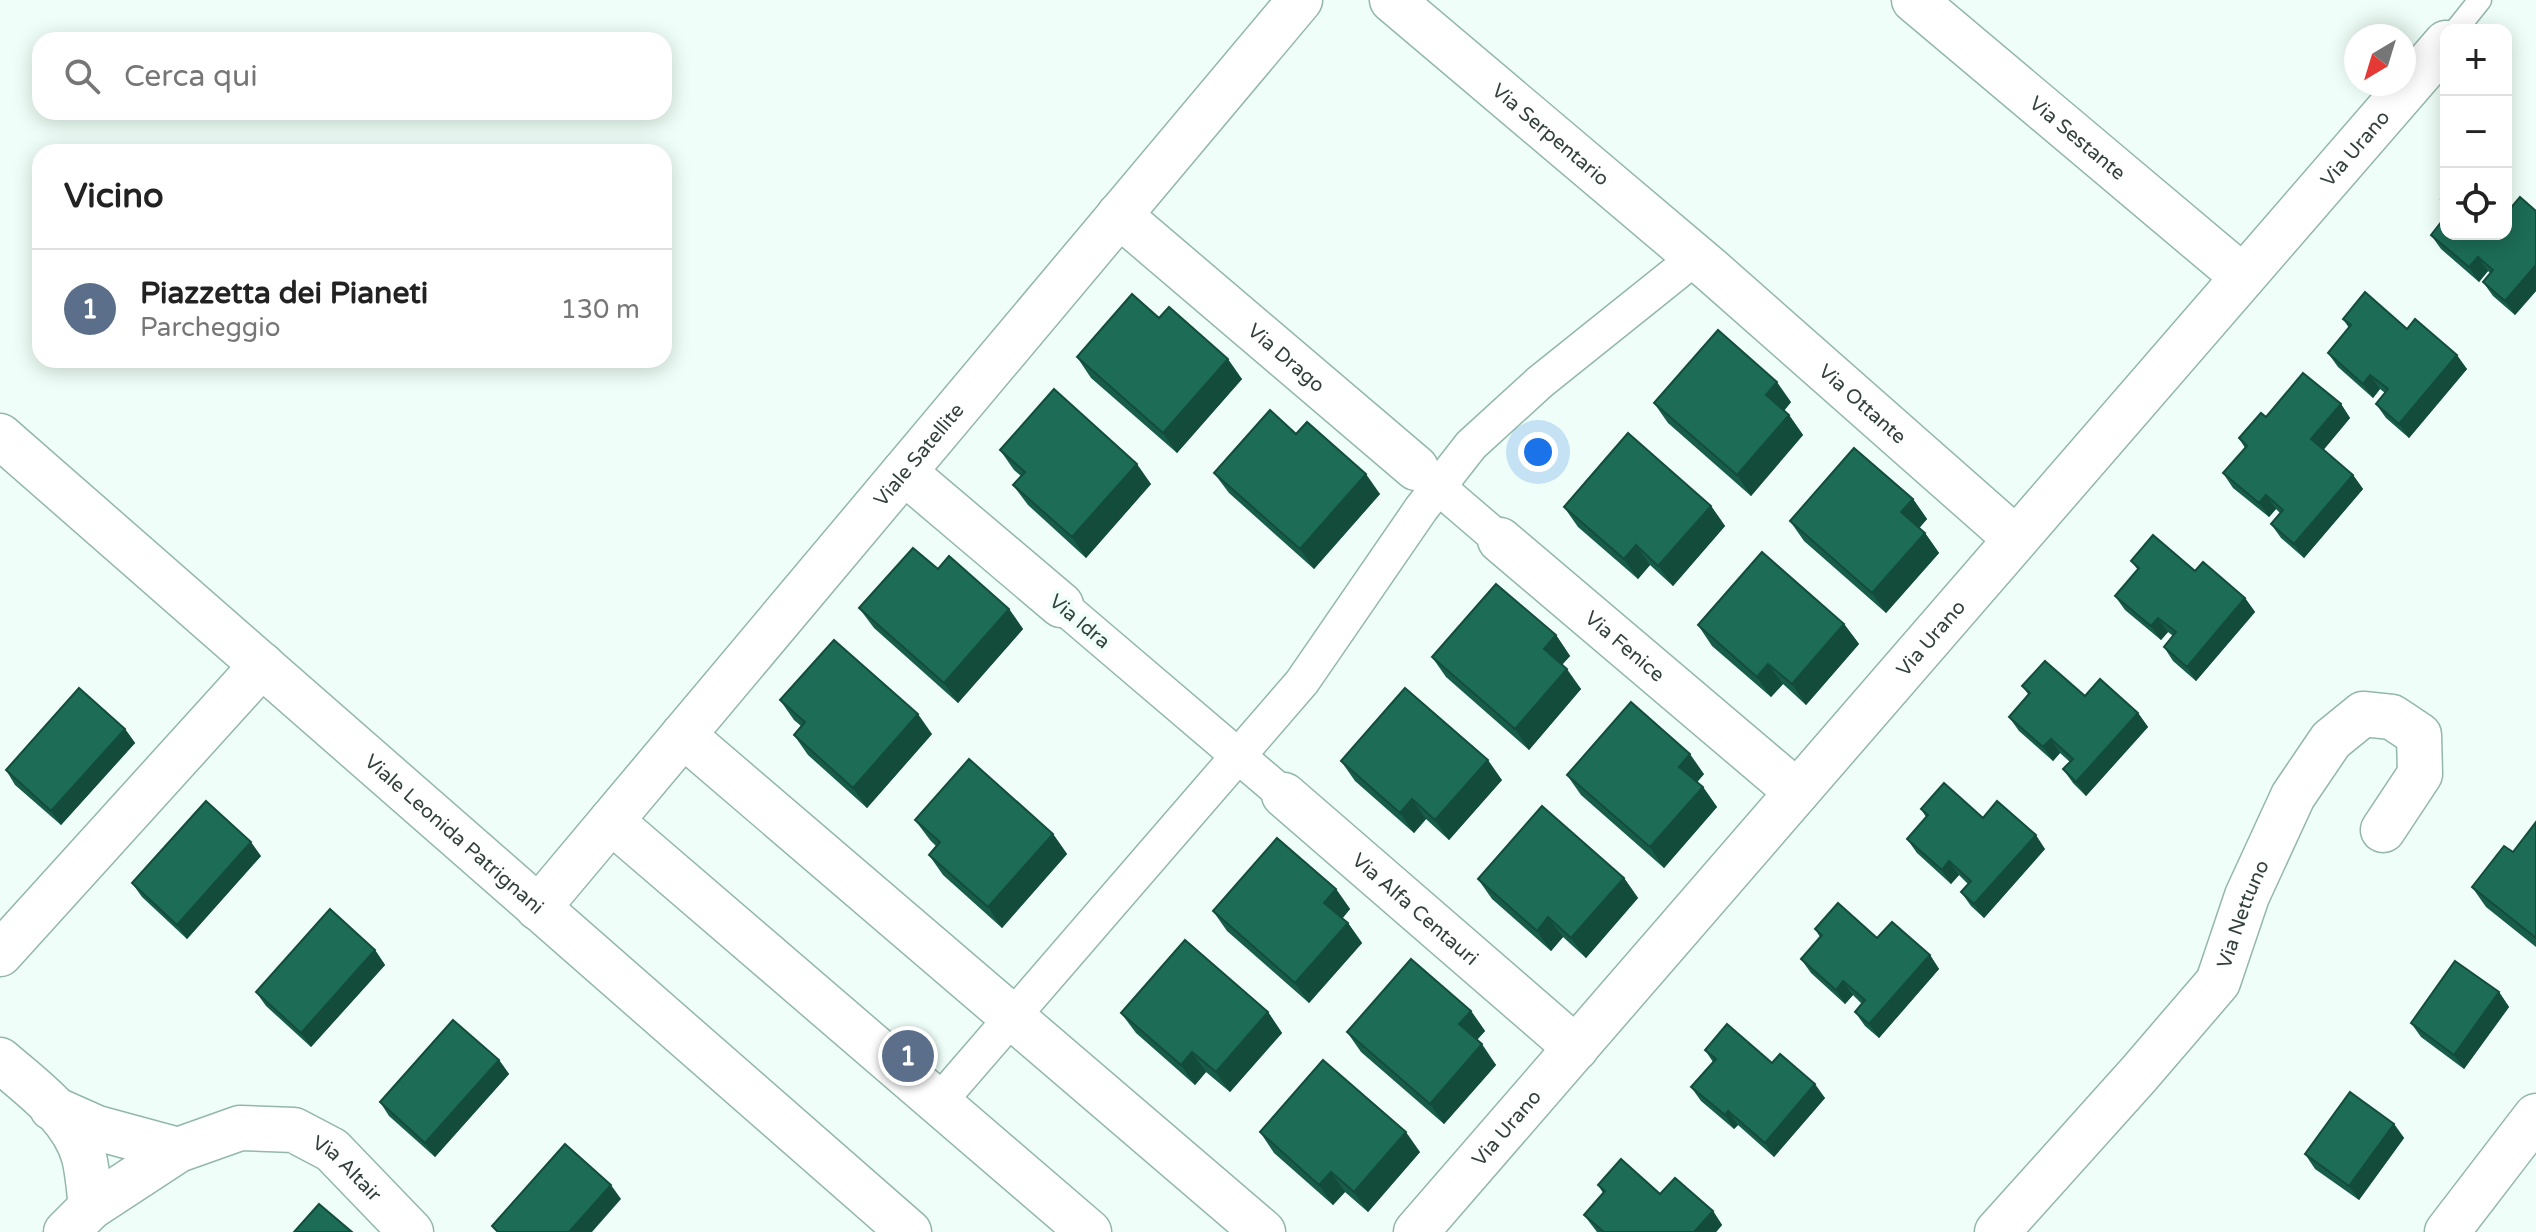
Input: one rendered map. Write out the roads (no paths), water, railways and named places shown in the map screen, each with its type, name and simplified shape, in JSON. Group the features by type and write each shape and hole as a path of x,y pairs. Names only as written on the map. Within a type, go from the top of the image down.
{"street":[{"name":"Viale Satellite","path":"538,908 1300,0"},
{"name":"Via Serpentario","path":"1392,0 1703,263"},
{"name":"Via Sestante","path":"1914,0 2243,277"},
{"name":"Via Urano","path":"1416,1232 2440,50"},
{"name":"Via Drago","path":"1119,215 1436,485"},
{"path":"938,1103 1012,1018 1260,774 1302,682 1436,485 1471,445 1601,331 1703,263"},
{"name":"Via Ottante","path":"1703,263 2016,539"},
{"name":"Viale Leonida Patrignani","path":"0,436 908,1231"},
{"name":"Via Idra","path":"904,472 1260,774"},
{"name":"Via Fenice","path":"1436,485 1797,792"},
{"path":"0,954 262,665"},
{"name":"Via Nettuno","path":"1997,1232 2218,982 2247,896 2293,796 2331,740 2363,714 2392,717 2419,735 2420,774 2383,830"},
{"path":"683,735 1263,1232"},
{"name":"Via Alfa Centauri","path":"1260,774 1576,1048"},
{"path":"611,821 1089,1232"},
{"path":"0,1060 71,1129 84,1157 78,1219"},
{"path":"52,1108 97,1128 178,1150"},
{"path":"2447,1232 2536,1116"},
{"name":"Via Altair","path":"78,1219 178,1150 240,1128 294,1130 332,1150 411,1232"}],"lane":[{"path":"2461,24 2480,0"}],"place":[{"name":"Piazzetta dei Pianeti","path":"908,1056"}]}
